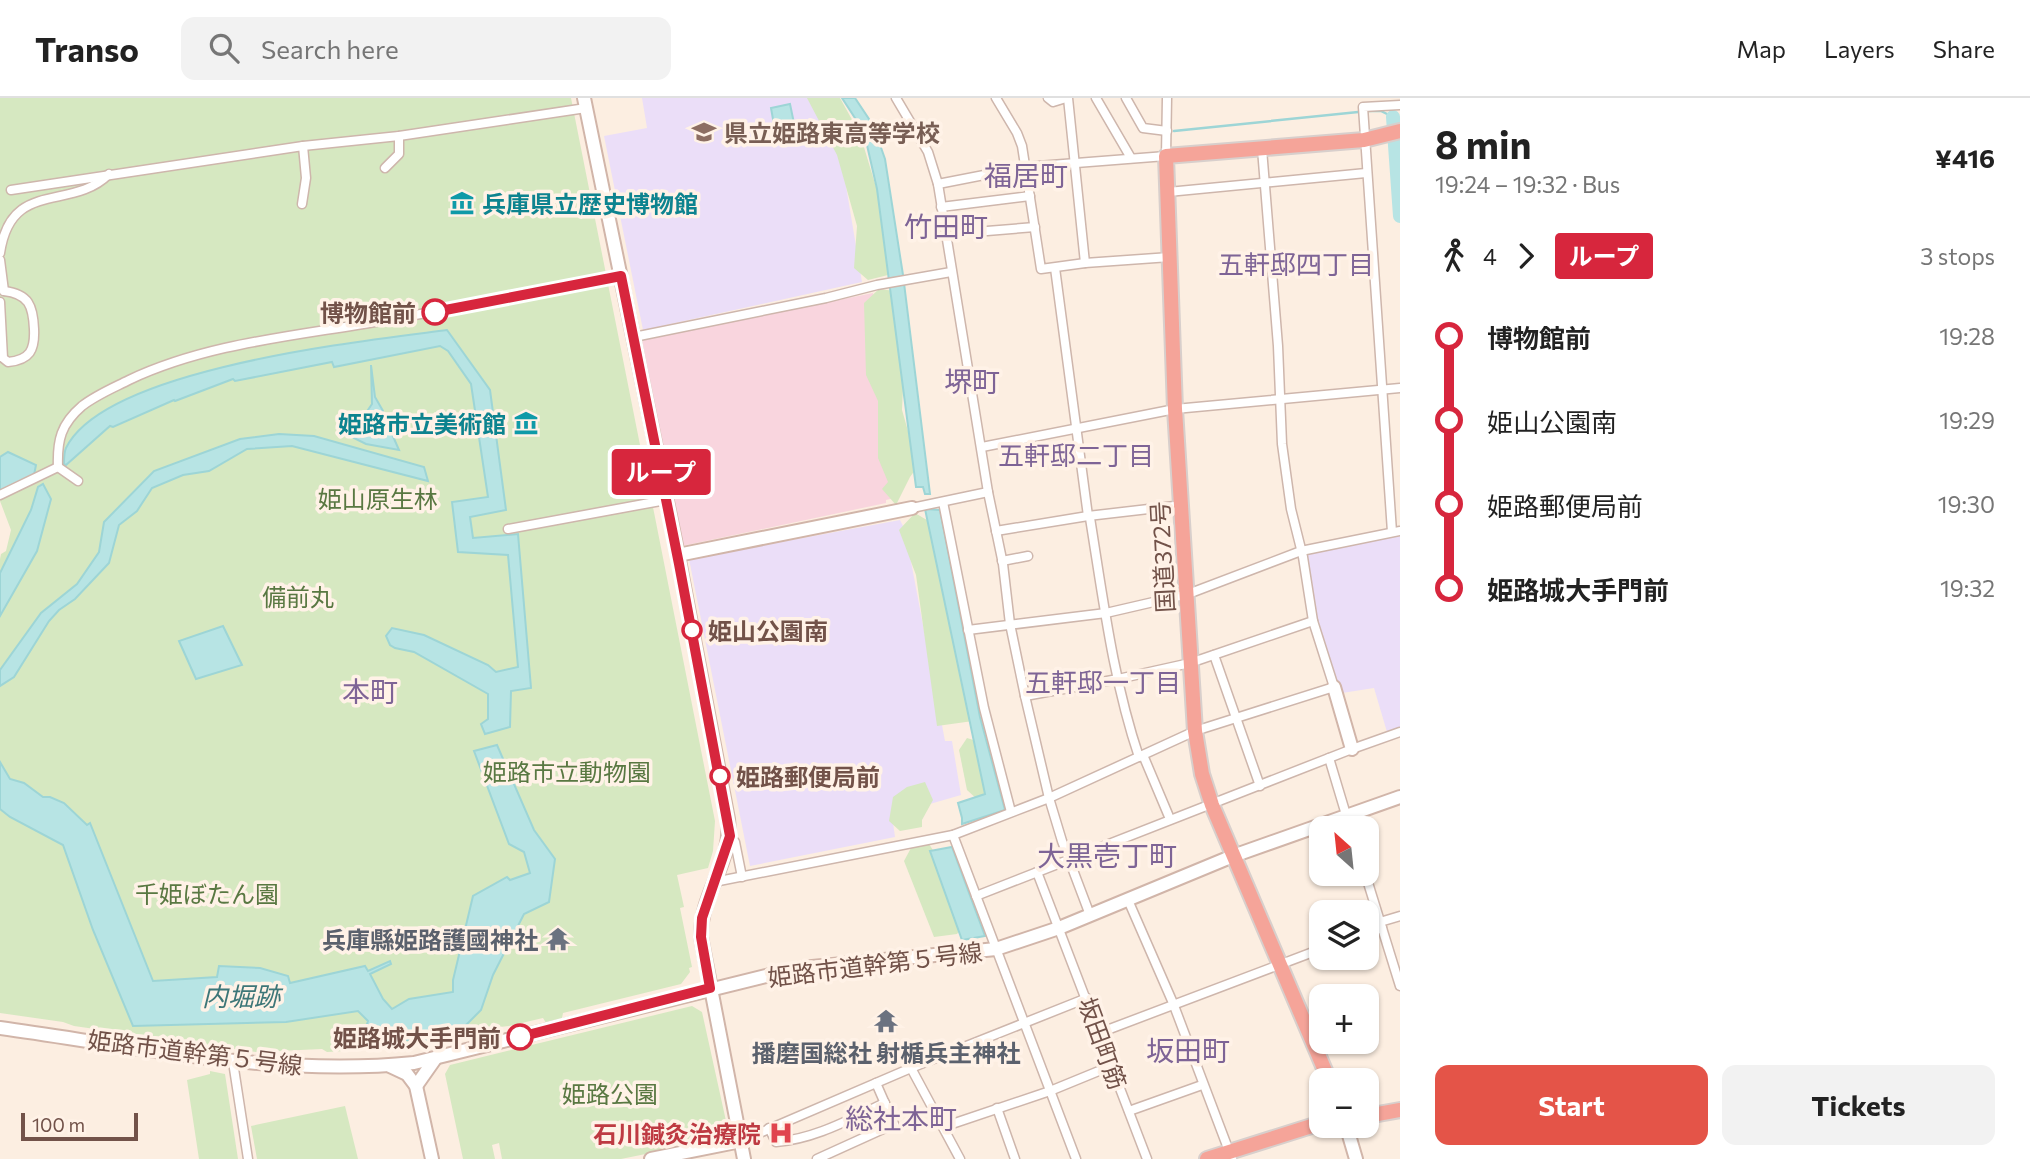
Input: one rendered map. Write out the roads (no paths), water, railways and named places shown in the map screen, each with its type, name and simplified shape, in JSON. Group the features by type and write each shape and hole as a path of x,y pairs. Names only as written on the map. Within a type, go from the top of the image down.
{"highway":[{"path":"1166,156 1364,139 1393,133"},
{"name":"国道372号","path":"1166,156 1175,409 1195,731 1202,774 1233,856 1324,1068"},
{"path":"1379,1105 1400,1102"},
{"path":"1379,1114 1400,1110"},
{"path":"1206,1159 1230,1155 1309,1127"}],"street":[{"path":"897,98 928,152 938,184 988,492 1002,561 1010,624 1049,797 1090,915"},
{"path":"996,98 1017,133 1041,269 1170,257"},
{"path":"1048,98 1053,102 1067,98 1085,263"},
{"path":"1096,98 1131,158"},
{"path":"1126,98 1143,128 1167,131"},
{"path":"938,184 1025,167 1166,156 1167,98"},
{"path":"11,190 303,146 399,136 585,103 678,555 730,836 735,842 742,877"},
{"path":"968,630 1105,613 1188,594 1301,551 1396,531 1382,390 1363,111 1400,105"},
{"path":"385,168 399,154 399,136"},
{"path":"302,204 306,178 303,146"},
{"path":"1262,149 1283,444 1291,509 1313,621 1352,749"},
{"path":"1168,192 1366,173"},
{"path":"0,253 3,234 9,221 22,210 45,199 90,187 109,174"},
{"path":"941,207 1030,196"},
{"path":"988,231 1035,227"},
{"path":"0,260 2,293 22,297 33,311 35,344 31,353 16,361 8,362 3,358 0,302"},
{"path":"1055,268 1089,517 1118,679 1127,721 1170,819"},
{"path":"634,337 877,285 951,272"},
{"path":"58,467 58,443 69,419 84,405 112,388 172,362 233,346 457,308 621,276"},
{"path":"982,447 1175,409 1400,388"},
{"path":"58,467 78,481"},
{"path":"0,495 58,467"},
{"path":"678,555 988,492"},
{"path":"508,529 666,500"},
{"path":"943,502 984,708 1011,812"},
{"path":"996,531 1183,505"},
{"path":"1002,561 1028,556"},
{"path":"1025,696 1190,663 1313,621"},
{"path":"1214,655 1261,786"},
{"path":"714,882 953,835 1049,797 1195,731 1334,687"},
{"path":"976,895 1352,749 1399,736"},
{"path":"1329,758 1346,816"},
{"name":"姫路市道幹第５号線","path":"1360,816 1400,797"},
{"name":"姫路市道幹第５号線","path":"0,1028 233,1062 390,1066 435,1059 710,988 802,968 996,949 1059,928 1233,856 1309,834"},
{"path":"953,835 1076,1159"},
{"path":"730,836 705,907 701,928 710,988 744,1159"},
{"name":"坂田町筋","path":"1037,872 1147,1159"},
{"path":"1369,886 1400,986"},
{"path":"1128,900 1173,1003 1230,1155"},
{"path":"1381,925 1400,916"},
{"path":"1099,1033 1309,953"},
{"path":"651,1159 741,1141 911,1068 1087,998"},
{"path":"416,1086 435,1059"},
{"path":"233,1062 248,1159"},
{"path":"390,1066 402,1070 416,1086 432,1159"},
{"path":"943,1127 1050,1091 1111,1066"},
{"path":"911,1068 960,1159"},
{"path":"817,1159 894,1124 876,1083"},
{"path":"1129,1111 1202,1085"},
{"path":"769,1128 776,1142 793,1141 885,1104"},
{"path":"997,1108 1015,1159"},
{"path":"1350,1138 1356,1159"}],"water":[{"path":"842,98 855,98 873,125 885,159 903,275 930,494 925,494 923,487 916,487 877,189 864,132"},
{"path":"790,104 796,133 776,136 771,108"},
{"path":"447,330 490,390 506,510 470,517 473,538 518,534 531,688 511,691 510,727 485,734 481,724 488,719 488,694 414,652 395,648 390,645 386,636 392,628 424,635 488,665 496,672 518,667 508,555 458,552 452,502 488,497 471,384 448,351 440,346 334,367 332,362 235,381 233,379 110,426 64,464 66,448 90,420 130,397 182,378 300,351"},
{"path":"371,365 375,397 383,411 373,424 373,431 392,434 399,450 366,444 348,435 347,430 359,423 372,404"},
{"path":"279,434 314,436 424,467 428,481 292,446 247,449 209,471 183,475 152,488 137,511 119,525 109,563 75,599 49,621 14,677 0,686 0,670 41,613 77,584 99,552 104,522 154,471 240,439"},
{"path":"8,452 36,465 34,475 0,490 0,457"},
{"path":"43,484 51,499 37,551 0,616 0,573 31,510 38,487"},
{"path":"925,509 940,510 980,717 1005,810 962,824 958,803 985,794"},
{"path":"223,626 242,665 196,679 179,641"},
{"name":"内堀跡","path":"497,745 534,830 555,859 549,902 524,914 493,975 481,1010 460,1031 424,1040 397,1040 382,1035 367,1024 368,1021 358,1011 286,1022 133,1026 93,930 63,845 0,809 0,762 10,779 24,783 43,797 64,803 87,825 90,823 153,981 217,977 219,966 260,968 288,976 290,983 365,966 368,971 390,961 391,964 370,974 383,999 392,1009 409,999 453,992 453,980 473,896 507,877 510,880 530,873 524,852 509,844 474,751"},
{"path":"952,847 985,936 962,940 930,851"}],"waterway":[{"path":"1174,131 1368,111 1381,111 1393,117"},
{"path":"1393,117 1400,216"}],"place":[{"name":"県立姫路東高等学校","path":"704,132"},
{"name":"兵庫県立歴史博物館","path":"462,203"},
{"name":"博物館前","path":"435,312"},
{"name":"姫路市立美術館","path":"526,423"},
{"name":"姫山公園南","path":"692,630"},
{"name":"姫路郵便局前","path":"720,776"},
{"name":"兵庫縣姫路護國神社","path":"558,939"},
{"name":"播磨国総社 射楯兵主神社","path":"886,1021"},
{"name":"姫路城大手門前","path":"520,1037"},
{"name":"石川鍼灸治療院","path":"781,1133"}],"district":[{"name":"福居町","path":"1026,175"},
{"name":"竹田町","path":"946,226"},
{"name":"五軒邸四丁目","path":"1296,263"},
{"name":"堺町","path":"972,381"},
{"name":"五軒邸二丁目","path":"1076,454"},
{"name":"五軒邸一丁目","path":"1103,681"},
{"name":"本町","path":"370,691"},
{"name":"大黒壱丁町","path":"1107,855"},
{"name":"坂田町","path":"1188,1050"},
{"name":"総社本町","path":"901,1118"}],"park label":[{"name":"姫山原生林","path":"378,498"},
{"name":"備前丸","path":"298,596"},
{"name":"姫路市立動物園","path":"567,771"},
{"name":"千姫ぼたん園","path":"207,893"},
{"name":"姫路公園","path":"610,1093"}]}
